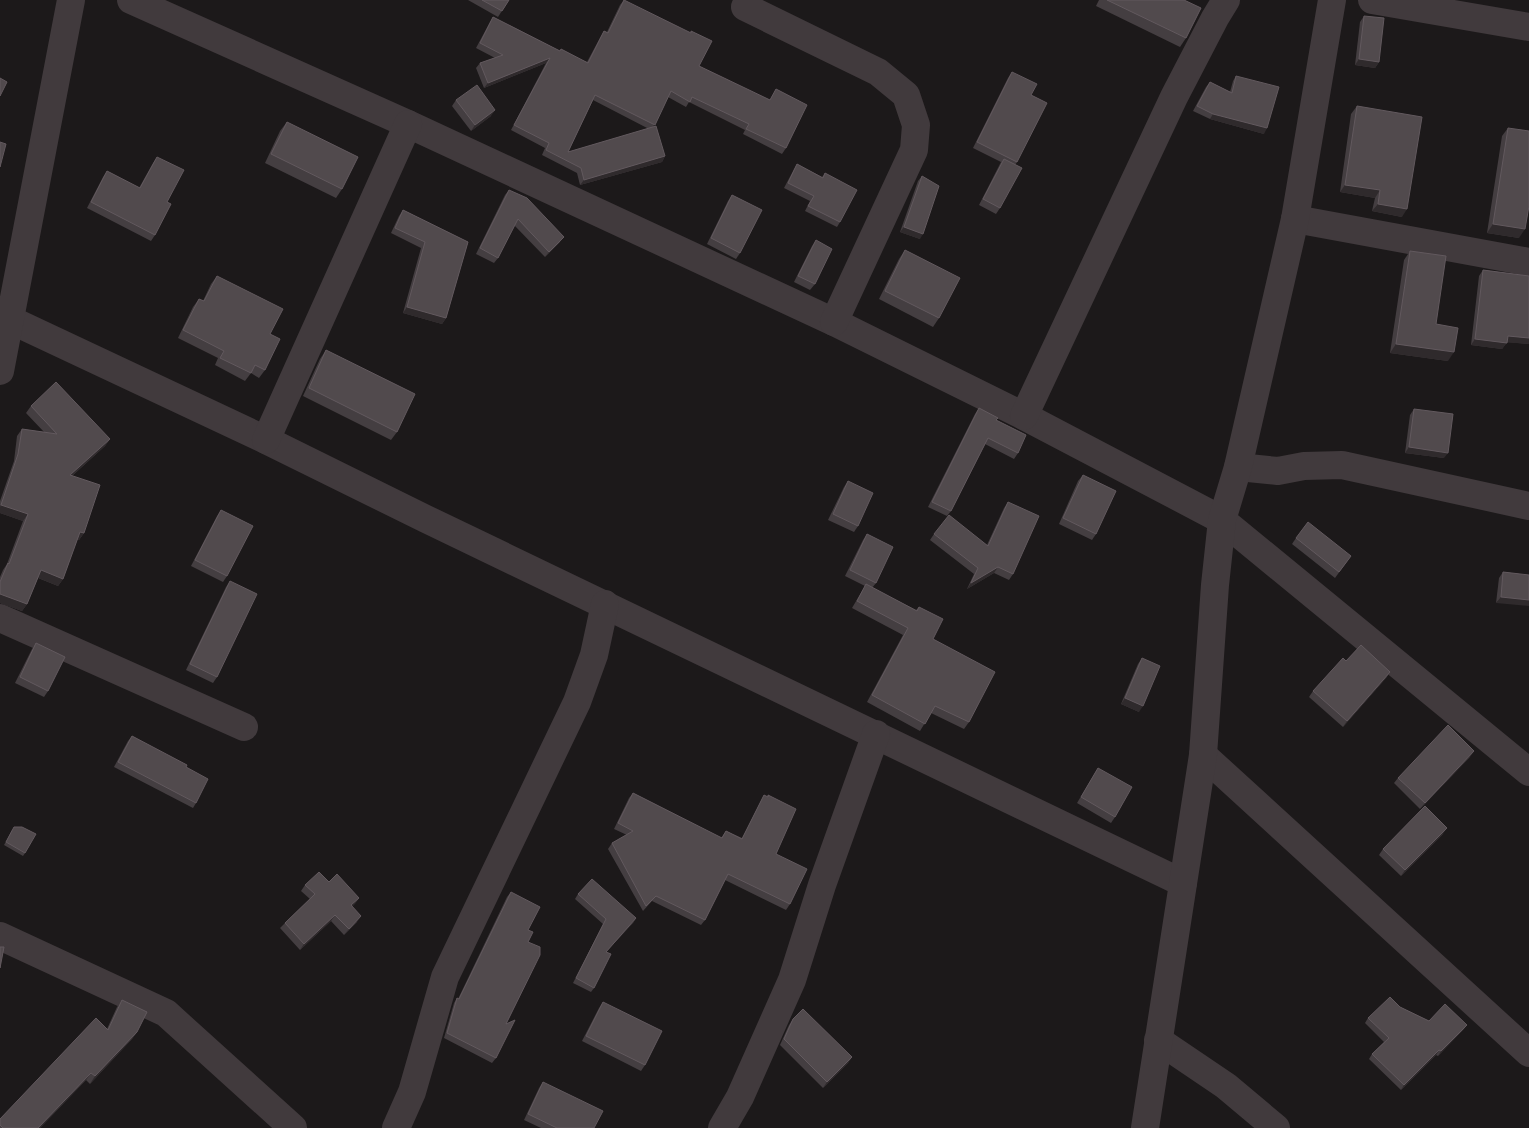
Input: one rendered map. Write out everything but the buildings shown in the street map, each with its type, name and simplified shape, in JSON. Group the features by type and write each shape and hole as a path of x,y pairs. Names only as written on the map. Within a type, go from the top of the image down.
{"street":[{"path":"0,371 4,317 71,0"},
{"path":"131,0 408,124 834,322 1024,416 1222,520 1529,772"},
{"path":"1024,416 1174,97 1226,0"},
{"path":"1145,1128 1202,754 1222,520 1238,467 1295,219 1332,0"},
{"path":"1372,0 1529,27"},
{"path":"745,7 878,72 906,95 916,125 914,150 834,322"},
{"path":"266,440 408,124"},
{"path":"1295,219 1529,262"},
{"path":"4,317 266,440 1183,883"},
{"path":"1238,467 1278,471 1304,466 1342,465 1529,506"},
{"path":"396,1128 412,1092 445,977 577,702 594,655 605,604"},
{"path":"0,618 244,727"},
{"path":"722,1128 740,1097 792,980 822,885 876,734"},
{"path":"1202,754 1529,1054"},
{"path":"0,936 166,1013 293,1128"},
{"path":"1158,1040 1226,1086 1276,1128"}]}
